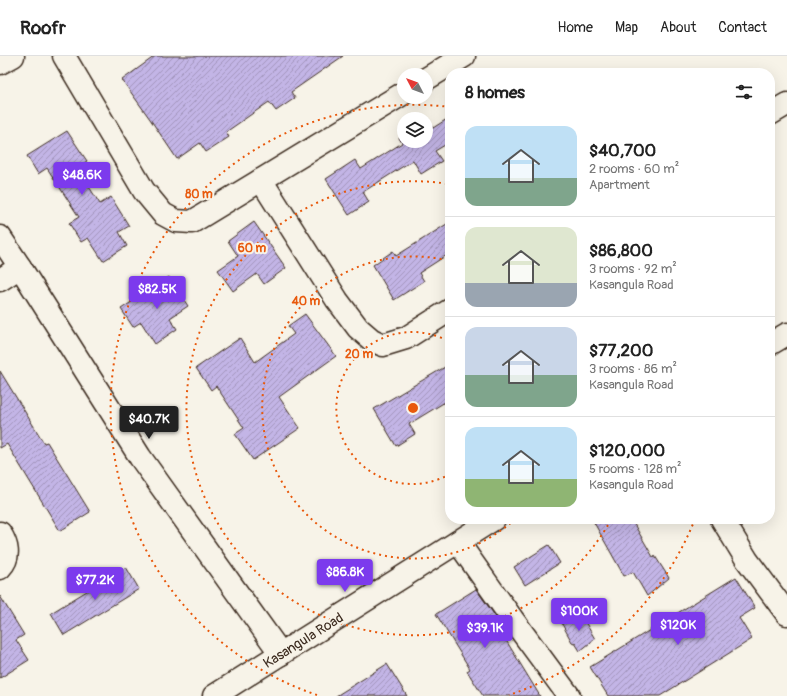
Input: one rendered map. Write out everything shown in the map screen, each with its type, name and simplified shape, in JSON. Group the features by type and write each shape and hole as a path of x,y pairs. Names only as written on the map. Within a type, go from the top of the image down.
{"street":[{"path":"0,63 13,56"},
{"path":"64,56 144,191 163,214 176,221 192,222 397,97"},
{"path":"433,75 464,56"},
{"path":"775,111 787,104"},
{"path":"262,180 337,300 358,328 372,340 383,345 406,338 445,313"},
{"path":"0,237 140,457 281,654"},
{"path":"0,280 20,267"},
{"path":"775,341 787,334"},
{"name":"Kasangula Road","path":"214,696 486,524"},
{"path":"725,524 747,560 787,614"},
{"path":"0,533 5,541 8,556 0,568"},
{"path":"458,542 569,696"}],"building":[{"path":"155,56 343,56 291,92 295,98 276,111 269,102 226,132 229,137 206,152 200,143 177,159 122,80"},
{"path":"445,120 445,145 435,151 442,161 421,174 413,160 363,192 369,202 349,215 326,179 355,160 361,169 397,146 397,148 433,148 433,128"},
{"path":"67,131 87,161 77,168 100,204 111,197 129,226 119,232 127,246 103,261 88,238 81,242 69,223 79,217 47,168 38,174 27,156"},
{"path":"254,222 286,268 264,284 257,274 233,291 218,270 238,256 228,241"},
{"path":"445,225 445,256 419,273 424,281 394,300 373,265 393,251 396,256"},
{"path":"169,277 188,306 170,318 177,329 155,344 141,322 133,327 121,309"},
{"path":"305,314 336,356 279,397 300,428 253,460 235,434 244,428 216,386 211,390 196,368 240,338 255,362 294,334 288,326"},
{"path":"445,367 445,402 409,424 415,434 396,446 374,409"},
{"path":"0,371 44,443 47,442 90,512 60,531 7,444 0,448"},
{"path":"595,524 634,524 653,557 655,556 669,578 647,596 633,572 624,576"},
{"path":"549,545 560,563 525,585 514,567"},
{"path":"126,567 139,589 64,635 51,613"},
{"path":"736,577 755,608 739,618 752,639 660,696 608,696 590,667"},
{"path":"476,589 496,617 493,619 540,696 483,696 467,671 470,669 436,614"},
{"path":"0,596 24,635 16,640 29,660 0,678"},
{"path":"580,613 595,639 580,651 575,643 573,644 562,624"},
{"path":"387,664 407,696 336,696"}]}
